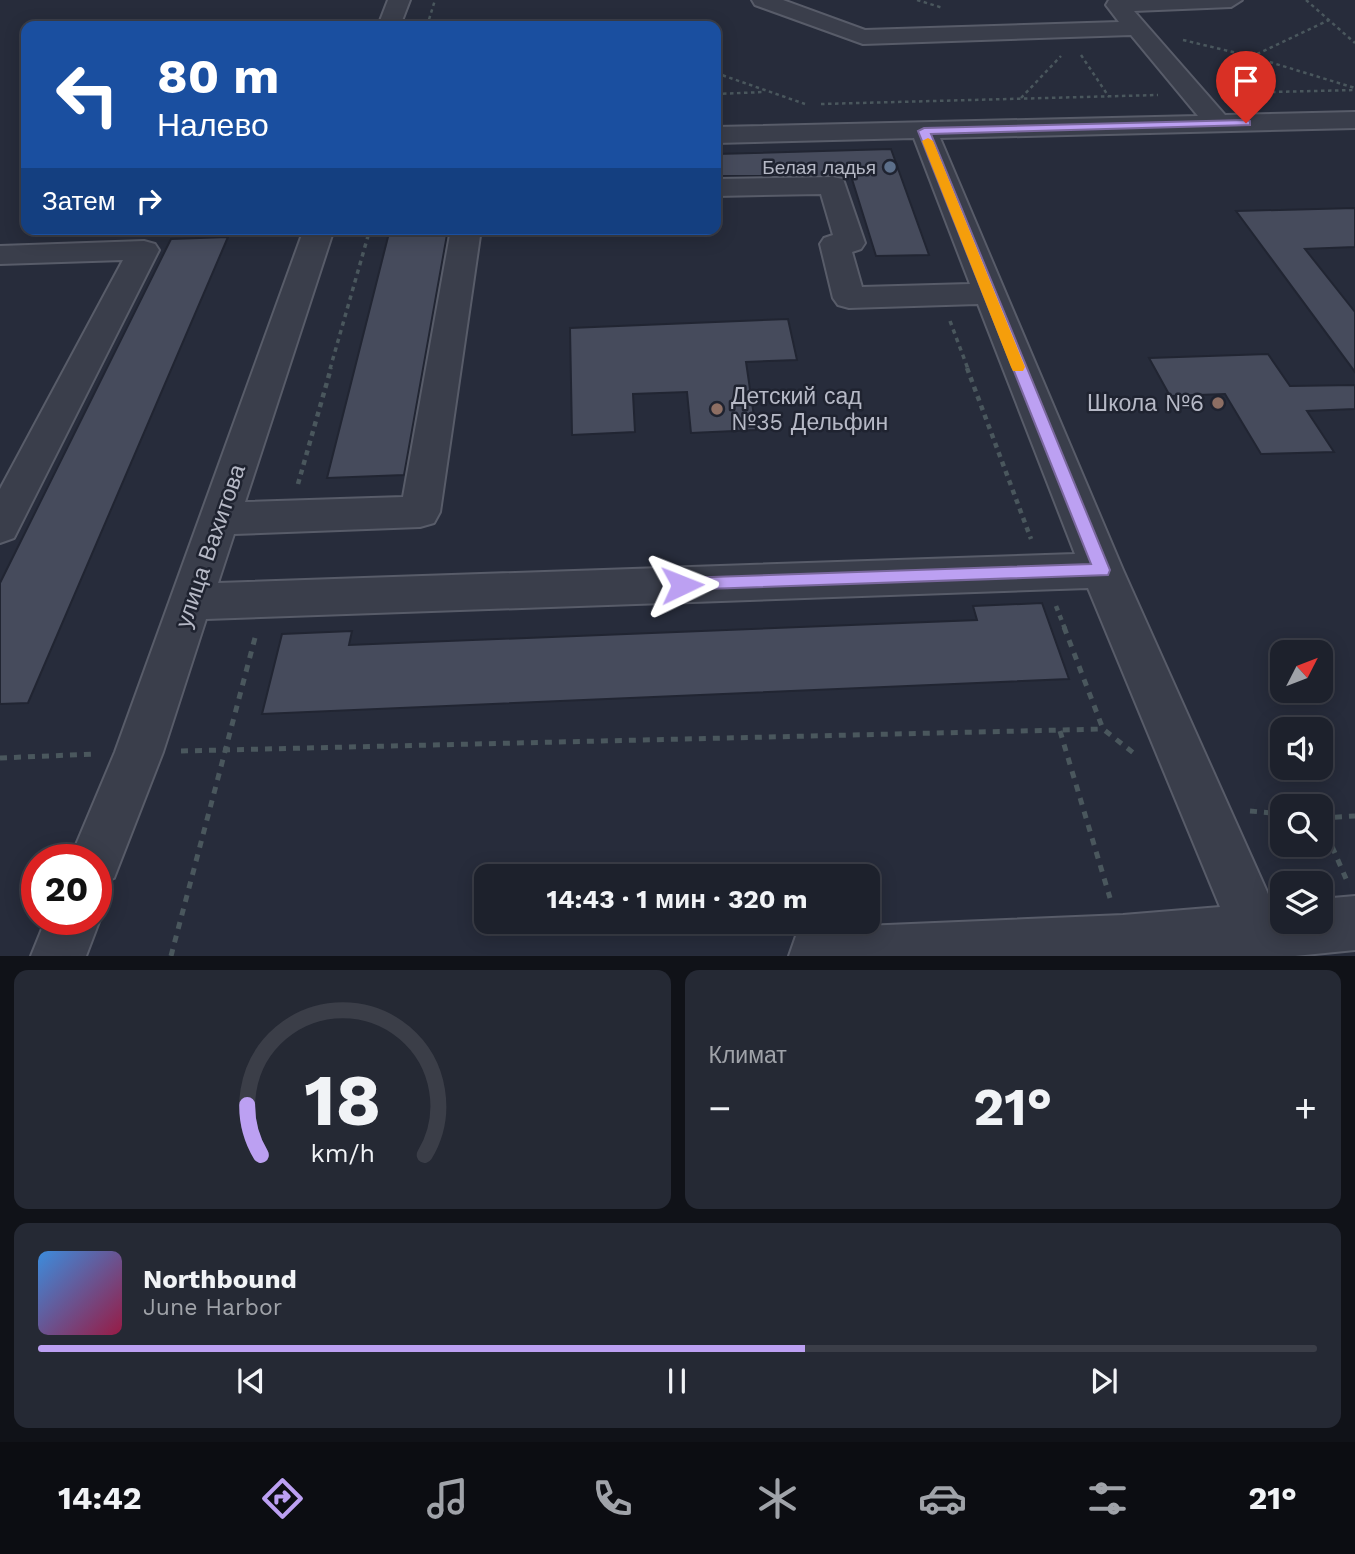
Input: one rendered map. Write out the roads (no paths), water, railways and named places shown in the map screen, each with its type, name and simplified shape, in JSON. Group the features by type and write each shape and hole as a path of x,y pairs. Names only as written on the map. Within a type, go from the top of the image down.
{"street":[{"path":"391,21 398,0"},
{"path":"762,0 863,37 1077,36 1137,28"},
{"path":"1219,124 1118,5 1232,2 1231,0"},
{"path":"721,135 1355,120"},
{"path":"924,131 1102,570 1263,944"},
{"path":"721,188 833,185 850,243 835,244 849,298 988,294"},
{"name":"улица Вахитова","path":"102,844 139,752 317,235"},
{"path":"219,519 420,512 465,235"},
{"path":"0,255 144,250 0,527"},
{"path":"191,602 1102,570"},
{"path":"816,956 1123,942 1263,944 1353,906"},
{"path":"58,956 67,935"}],"place":[{"name":"Белая ладья","path":"890,167"},
{"name":"Школа №6","path":"1218,403"},
{"name":"Детский сад №35 Дельфин","path":"717,409"}]}
